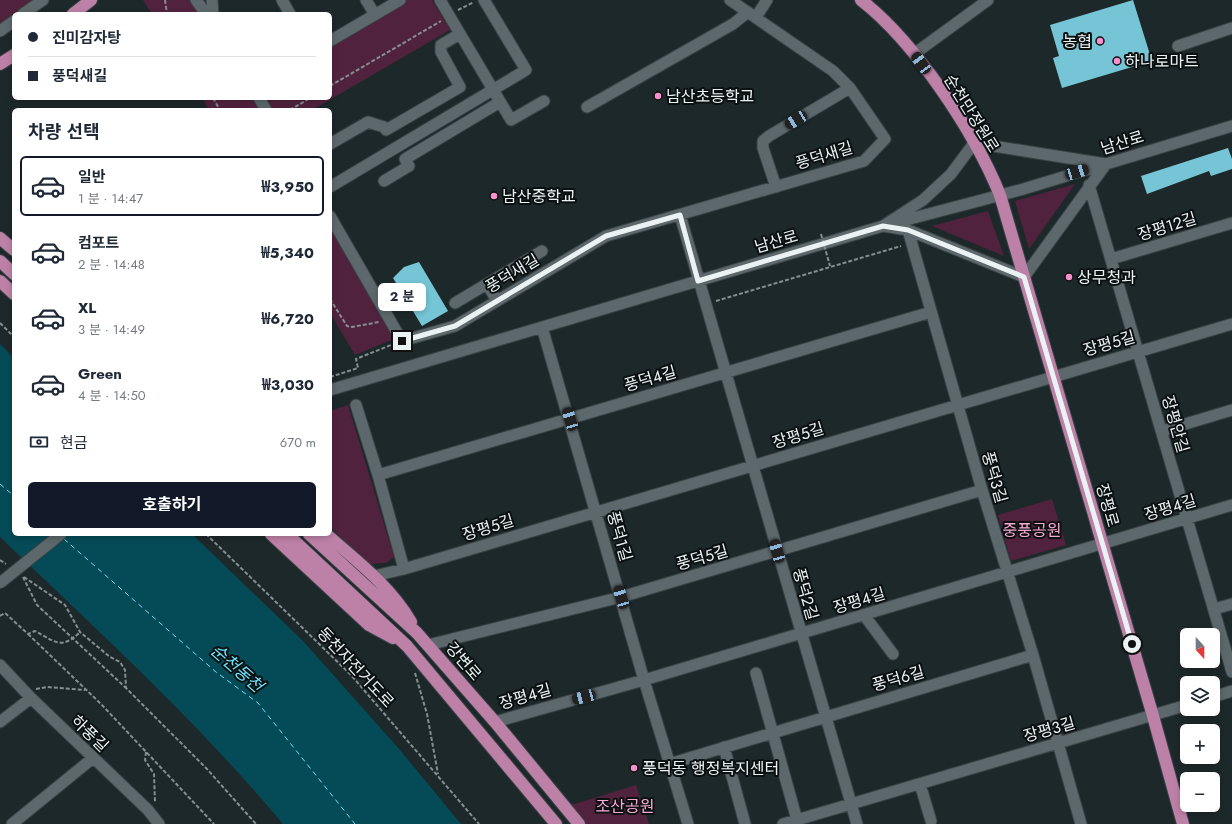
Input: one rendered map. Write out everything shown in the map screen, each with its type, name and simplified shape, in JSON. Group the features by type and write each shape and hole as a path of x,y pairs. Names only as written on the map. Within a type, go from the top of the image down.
{"main road":[{"path":"75,12 91,0"},
{"name":"순천만정원로","path":"861,0 888,25 914,54 943,93 974,142 1000,195"},
{"path":"0,64 12,56"},
{"name":"장평로","path":"1000,195 1103,544 1183,824"},
{"path":"0,238 12,248"},
{"path":"0,261 12,272"},
{"path":"0,281 12,292"},
{"path":"273,536 369,625 407,646"},
{"path":"289,536 407,646 556,824"},
{"name":"강변로","path":"311,536 417,633 579,824"},
{"path":"328,536 374,576 399,602 417,633"}],"street":[{"path":"26,12 43,0"},
{"path":"196,0 205,12"},
{"path":"212,0 213,12"},
{"path":"282,0 289,12"},
{"path":"366,0 375,15"},
{"path":"332,40 400,0"},
{"path":"440,0 511,120 544,101"},
{"path":"332,187 526,70 484,0"},
{"name":"풍덕새길","path":"402,341 455,326 606,236 864,161 884,139 850,88 833,71 730,0"},
{"path":"587,107 752,14 767,0"},
{"path":"914,54 988,0"},
{"path":"0,31 12,22"},
{"path":"1178,46 1232,28"},
{"path":"332,143 368,122 384,127 386,130 460,87 441,52 441,45 460,34"},
{"path":"776,187 763,148 763,141 850,88"},
{"path":"384,181 409,166 405,159 500,102"},
{"name":"남산로","path":"332,389 883,226 1000,195 1232,126"},
{"path":"974,142 1106,164 1089,185 1024,277 908,230 883,226 923,200 951,174 974,142"},
{"name":"장평안길","path":"1089,185 1232,672"},
{"name":"풍덕2길","path":"680,215 857,824"},
{"path":"332,219 402,341"},
{"name":"장평12길","path":"1111,259 1232,223"},
{"name":"풍덕3길","path":"908,230 982,490 1033,655 1081,824"},
{"path":"455,303 542,251"},
{"path":"486,284 497,301"},
{"name":"풍덕4길","path":"378,475 931,312"},
{"name":"장평5길","path":"374,576 404,569 1232,324"},
{"name":"풍덕1길","path":"542,327 570,419 644,680 688,824"},
{"path":"356,405 378,475 404,569"},
{"path":"1162,431 1232,410"},
{"name":"풍덕5길","path":"428,645 621,597 982,490"},
{"name":"장평4길","path":"494,722 801,634 1232,505"},
{"path":"0,583 59,536"},
{"path":"1214,609 1232,604"},
{"path":"864,615 893,654"},
{"name":"풍덕6길","path":"669,764 825,716 1033,655"},
{"name":"하풍길","path":"0,665 28,695 148,810 159,824"},
{"path":"756,673 797,820"},
{"path":"1220,695 1232,691"},
{"path":"0,722 28,695"},
{"name":"장평3길","path":"783,824 1180,707"},
{"path":"724,747 745,824"},
{"path":"12,824 93,758"},
{"path":"920,784 931,821"}],"path":[{"path":"165,0 166,12"},
{"path":"332,85 476,0"},
{"path":"293,108 307,100"},
{"path":"821,234 830,266"},
{"path":"705,305 830,266 912,243"},
{"path":"332,302 347,326 361,326 390,319"},
{"path":"0,324 12,334"},
{"path":"332,376 358,368 356,359 402,341"},
{"name":"동천자전거도로","path":"208,536 332,655 439,775 479,824"},
{"path":"0,560 11,568"},
{"path":"126,688 125,670 120,662 110,657 80,632 65,605 22,576 36,605 126,688 207,769 256,824"},
{"path":"0,616 5,612 86,690 214,824"},
{"path":"28,634 35,631 57,643 64,644 74,639 80,632"},
{"path":"413,668 427,714 439,775"},
{"path":"28,695 47,687 86,690"},
{"path":"146,752 145,760 154,774 156,801 148,810"}],"green space":[{"path":"0,0 35,0 19,12 12,12 12,17 0,26"},
{"path":"143,0 210,0 209,12 151,12"},
{"path":"405,0 432,0 450,30 332,98 332,43"},
{"path":"203,100 253,100 259,108 208,108"},
{"path":"267,100 329,100 315,108 272,108"},
{"path":"1075,184 1029,249 1015,201"},
{"path":"988,211 1004,256 932,226"},
{"path":"332,231 396,338 355,355 332,316"},
{"path":"348,405 394,557 386,563 370,564 332,529 332,410"},
{"name":"중풍공원","path":"1052,499 1066,545 1011,561 998,515"},
{"name":"조산공원","path":"636,785 649,824 582,824 568,806"}],"water":[{"name":"순천동천","path":"0,344 12,356 12,536 194,536 304,642 400,750 461,824 283,824 181,712 0,537"}],"building":[{"name":"농협","path":"1133,0 1152,61 1062,88 1053,58 1059,56 1050,25"},
{"path":"1228,148 1232,159 1232,169 1211,176 1209,171 1147,194 1141,176"},
{"path":"419,262 448,311 422,326 393,278 404,267"}],"ferry route":[{"path":"0,484 12,494"},
{"path":"64,539 216,672 258,703 355,824"}],"place":[{"name":"농협","path":"1100,41"},
{"name":"하나로마트","path":"1117,61"},
{"name":"남산초등학교","path":"658,96"},
{"name":"남산중학교","path":"494,196"},
{"name":"상무청과","path":"1069,277"},
{"name":"풍덕동 행정복지센터","path":"634,768"}],"route":[{"path":"402,341 455,326 606,236 680,215 698,281 883,226 908,230 1024,277 1132,644"}]}
